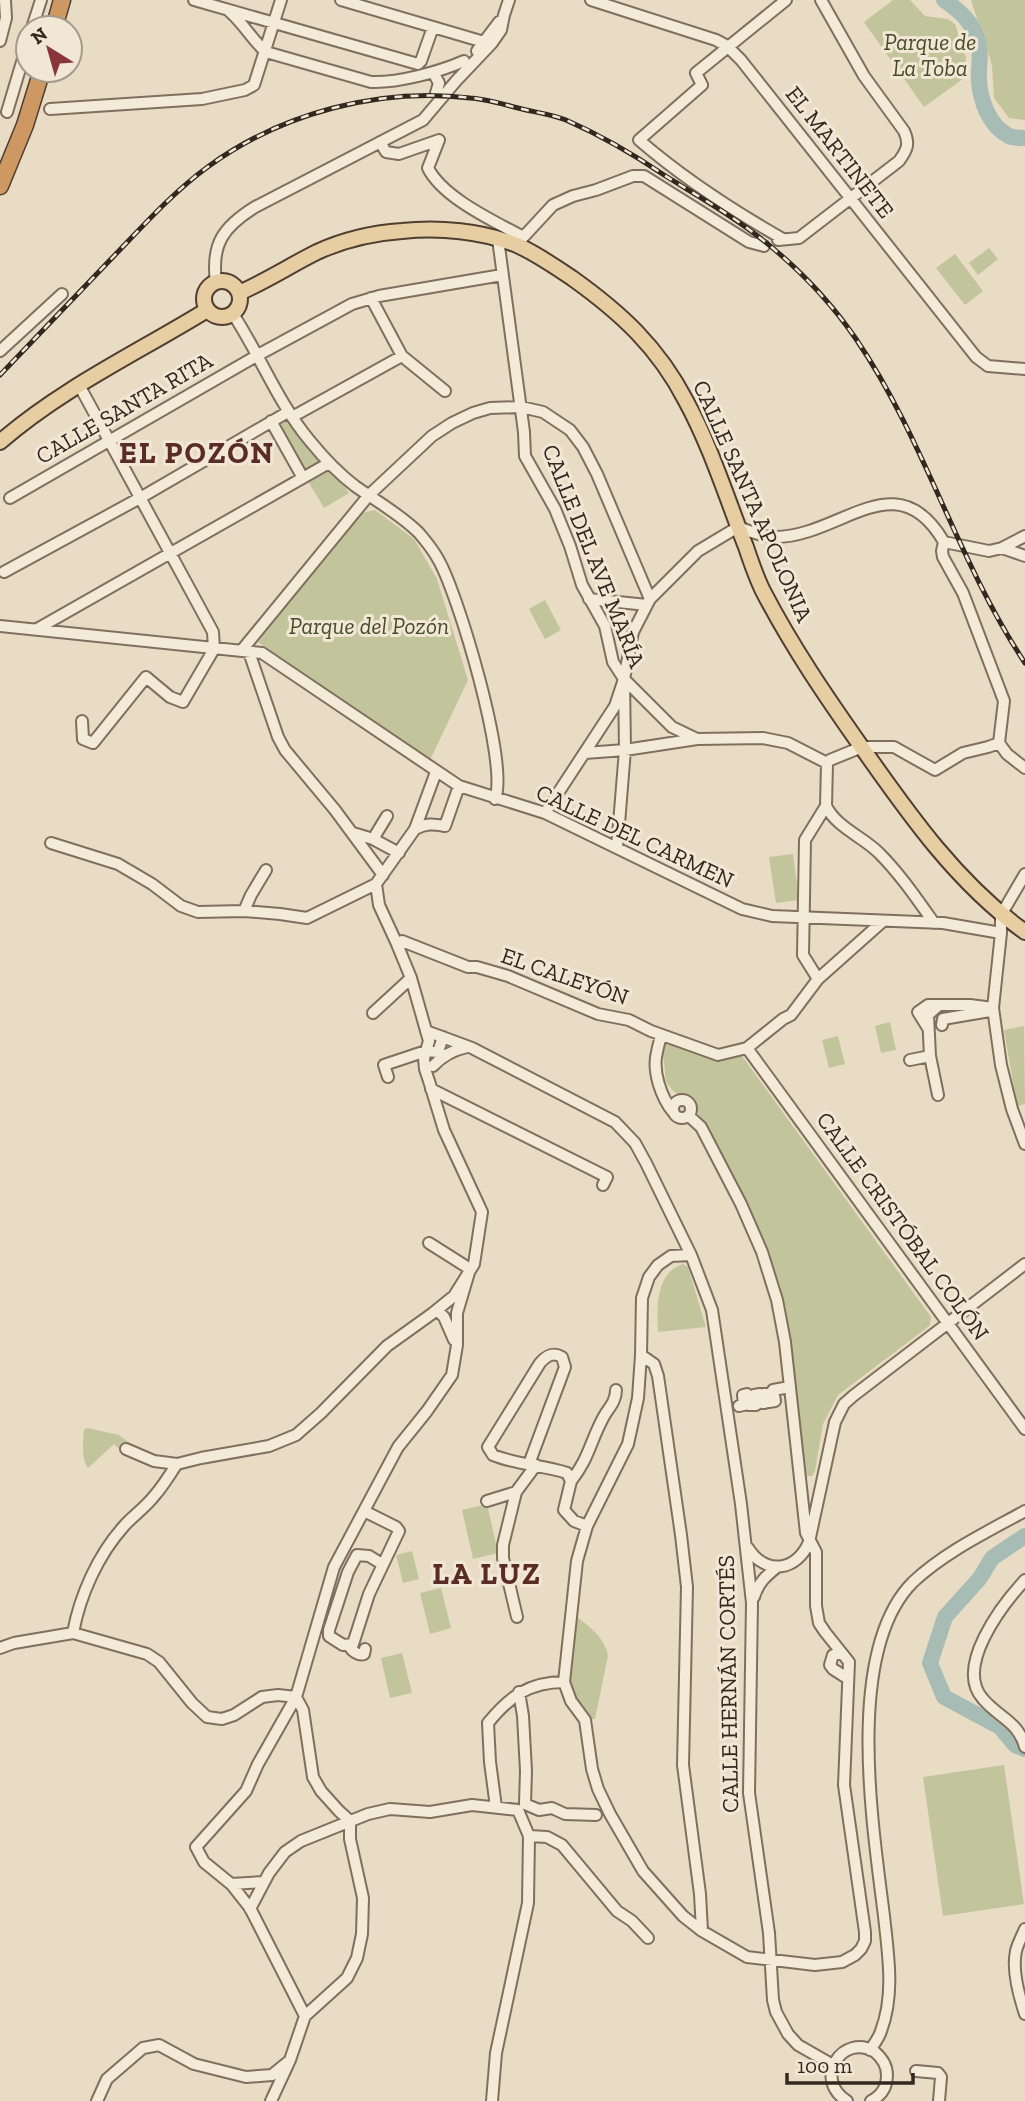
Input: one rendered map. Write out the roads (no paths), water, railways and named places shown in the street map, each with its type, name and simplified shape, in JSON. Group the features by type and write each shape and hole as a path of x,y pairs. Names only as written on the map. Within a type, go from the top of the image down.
{"highway":[{"path":"0,186 25,125 38,84"}],"main road":[{"name":"CALLE SANTA APOLONIA","path":"239,293 318,252 359,238 401,231 438,230 520,241 621,316 645,338 667,367 687,402 761,587 789,640 917,825 978,893 1001,915 1025,932"},
{"path":"216,282 231,283 239,293 239,307 233,314 221,318 215,317 204,304 205,292 216,282"},
{"path":"0,442 28,417 207,310"}],"street":[{"path":"0,41 6,18 5,0"},
{"path":"194,0 418,64 433,27"},
{"path":"50,109 202,99 245,90 254,85 281,0"},
{"path":"341,0 484,42"},
{"path":"216,282 216,251 229,225 255,207 423,120 449,77 492,43 502,30 509,0"},
{"name":"EL MARTINETE","path":"591,0 716,40 727,46 741,60 976,357 988,366 1025,369"},
{"path":"629,12 632,0"},
{"path":"773,242 744,216 690,180 639,140 702,85 696,73 786,0"},
{"path":"380,142 386,152 399,154 439,140 428,168 434,181 520,241 553,205 573,195 596,190 633,176 644,176 749,242 799,239 899,162 908,148 908,139 864,76 821,0"},
{"path":"230,11 244,24 256,44 266,52 371,82 467,64"},
{"path":"440,94 504,15"},
{"path":"434,72 449,77"},
{"path":"434,72 440,94"},
{"path":"7,112 15,84"},
{"name":"CALLE DEL AVE MARÍA","path":"498,239 526,456 555,509 589,599 605,625 613,662 624,679 625,750 617,848"},
{"name":"CALLE SANTA RITA","path":"10,498 352,304 370,298 502,275"},
{"path":"0,351 62,294"},
{"path":"370,298 402,355 445,391"},
{"path":"233,314 290,414 308,439 353,485 384,504 418,533 438,559 452,592 475,667 495,746 499,781 495,799"},
{"path":"4,572 271,422 402,355"},
{"path":"79,385 213,632 214,649 183,702 170,697 146,677 93,743 83,739 82,721"},
{"path":"126,1449 154,1461 177,1464 269,1446 296,1435 387,1346 454,1296 474,1264 482,1212 444,1130 425,1069 429,1041 411,978 379,905 380,879 353,833 285,750 245,651 369,495 432,436 452,423 490,408 521,407 543,412 569,430 583,447 597,474 649,602"},
{"path":"271,422 303,478"},
{"path":"37,629 329,463"},
{"path":"545,813 615,706 624,679 633,632 649,602 698,551 738,527 766,536 800,534 826,526 873,505 899,505 919,511 934,524 944,542 943,557 963,593 1004,701 999,743 1007,754 1025,768"},
{"path":"944,542 989,551 1002,548 1025,536"},
{"path":"1002,548 1025,556"},
{"path":"589,599 649,602"},
{"name":"CALLE DEL CARMEN","path":"0,626 262,653 459,786 545,813 742,909 772,916 934,923 1001,933"},
{"path":"624,679 672,727 697,739"},
{"path":"585,753 697,739 763,738 788,743 827,763"},
{"path":"827,763 862,747 894,747 935,770 963,753 999,743"},
{"path":"818,979 803,955 805,841 825,806 827,763"},
{"path":"51,843 118,864 152,884 181,906 198,912 244,911 307,918 380,879 415,829 436,772"},
{"path":"415,829 432,824 445,826 459,786"},
{"path":"825,806 831,817 878,851 934,923"},
{"path":"373,839 387,816"},
{"path":"353,833 373,839 399,853"},
{"path":"244,911 266,870"},
{"path":"1025,874 1001,915 993,1009 1001,1065 1012,1109 1025,1144"},
{"path":"747,1048 790,1015 818,979 883,922"},
{"name":"EL CALEYÓN","path":"397,944 402,941 468,967 508,976 598,1014 629,1020 661,1035 718,1055 747,1048"},
{"path":"373,1013 411,978"},
{"path":"938,1095 930,1056 928,1015 939,1005 970,1005 993,1009"},
{"path":"942,1025 943,1019 993,1009"},
{"name":"CALLE HERNÁN CORTÉS","path":"426,1031 467,1047 615,1122 635,1143 691,1255 712,1310 746,1545 752,1608 749,1793 769,1933 773,2000 781,2024 788,2035 798,2045 833,2065"},
{"path":"661,1035 656,1054 656,1070 663,1093 674,1107 681,1099 688,1101 692,1110 689,1116 701,1127 741,1204 762,1252 777,1300 785,1342 806,1533 816,1552 817,1615 825,1633 849,1662 844,1786 865,1941 861,1950 842,1962 816,1965 747,1957 702,1931 683,1916 643,1871 604,1802 589,1755 585,1720 571,1701 564,1682 577,1561 587,1526 628,1444 638,1398 642,1298 649,1276 658,1265 676,1252 682,1237"},
{"path":"391,1072 384,1065 429,1054 443,1037"},
{"path":"433,1066 451,1052 467,1047"},
{"name":"CALLE CRISTÓBAL COLÓN","path":"747,1048 1025,1429"},
{"path":"429,1054 433,1066 430,1085"},
{"path":"910,1060 930,1056"},
{"path":"430,1085 605,1181"},
{"path":"429,1243 470,1269"},
{"path":"671,1256 691,1255"},
{"path":"746,1545 756,1559 777,1567 789,1565 804,1554 809,1542 835,1422 844,1404 962,1310 1025,1264"},
{"path":"305,2016 250,1909 231,1884 204,1862 196,1847 246,1791 296,1697 334,1567 398,1447 452,1375 457,1345 457,1313 470,1269"},
{"path":"437,1310 444,1317 457,1345"},
{"path":"517,1617 503,1558 503,1545 516,1492 532,1465 565,1367 562,1357 556,1354 547,1355 488,1447 493,1455 508,1462 532,1465 567,1473 571,1481"},
{"path":"641,1355 654,1364 658,1376 687,1587 683,1765 702,1931"},
{"path":"739,1406 744,1405 743,1395 747,1394 749,1405 756,1405 754,1395 760,1394 762,1403 765,1403 764,1394 767,1394 769,1402 775,1401 773,1390 790,1387"},
{"path":"587,1526 574,1521 564,1510 571,1481 583,1467 602,1418 616,1399 616,1390"},
{"path":"73,1633 76,1612 103,1557 122,1528 156,1495 177,1464"},
{"path":"799,1478 808,1482 822,1480"},
{"path":"487,1500 516,1492"},
{"path":"364,1511 399,1531 369,1594 353,1644 343,1645 329,1636 329,1630 348,1572 357,1555 369,1556 382,1564"},
{"path":"870,2050 881,2032 890,1988 868,1769 868,1728 878,1650 895,1604 913,1583 951,1554 1025,1511"},
{"path":"752,1608 758,1585 777,1567"},
{"path":"1023,1737 979,1694 973,1672 977,1654 989,1629 1025,1580"},
{"path":"0,1648 73,1633 147,1654 159,1662 207,1717 222,1719 234,1715 262,1697 296,1697"},
{"path":"349,1645 359,1654 364,1654 365,1649"},
{"path":"496,1807 488,1723 519,1692 552,1682 564,1682"},
{"path":"519,1692 526,1771 525,1804 539,1810 552,1808 565,1814 596,1815"},
{"path":"296,1697 303,1710 313,1777 338,1811 351,1821"},
{"path":"250,1909 263,1882 285,1852 301,1841 368,1814 390,1809 430,1812 472,1805 518,1810 529,1836 528,1903 496,2053 492,2101"},
{"path":"271,2101 290,2060 305,2016 347,1978 357,1958 362,1934 363,1898 350,1839 351,1821"},
{"path":"529,1836 547,1837 562,1845 617,1911 632,1921 648,1938"},
{"path":"231,1884 263,1882"},
{"path":"1025,1929 1015,1957 1018,1993 1025,2014"},
{"path":"97,2101 107,2079 143,2048 159,2045 194,2064 246,2077 272,2075 290,2060"},
{"path":"847,2101 835,2090 831,2073 833,2065 845,2051 862,2047 879,2055 887,2072 883,2091 871,2101"},
{"path":"916,2071 938,2073 941,2077 939,2101"}],"waterway":[{"path":"944,0 965,18 976,35 980,52 980,88 991,119 1009,136 1025,138"},
{"path":"1025,1536 992,1558 980,1578 945,1617 930,1663 944,1697 1000,1727 1015,1745 1025,1749"}],"railway":[{"path":"0,375 183,187 237,147 268,131 333,108 402,97 476,99 554,116 616,145 736,220 786,259 823,297 856,339 880,378 922,459 980,584 1025,663"}],"district":[{"name":"EL POZÓN","path":"197,453"},
{"name":"LA LUZ","path":"487,1574"}],"park label":[{"name":"Parque de La Toba","path":"930,55"},
{"name":"Parque del Pozón","path":"369,626"}]}
